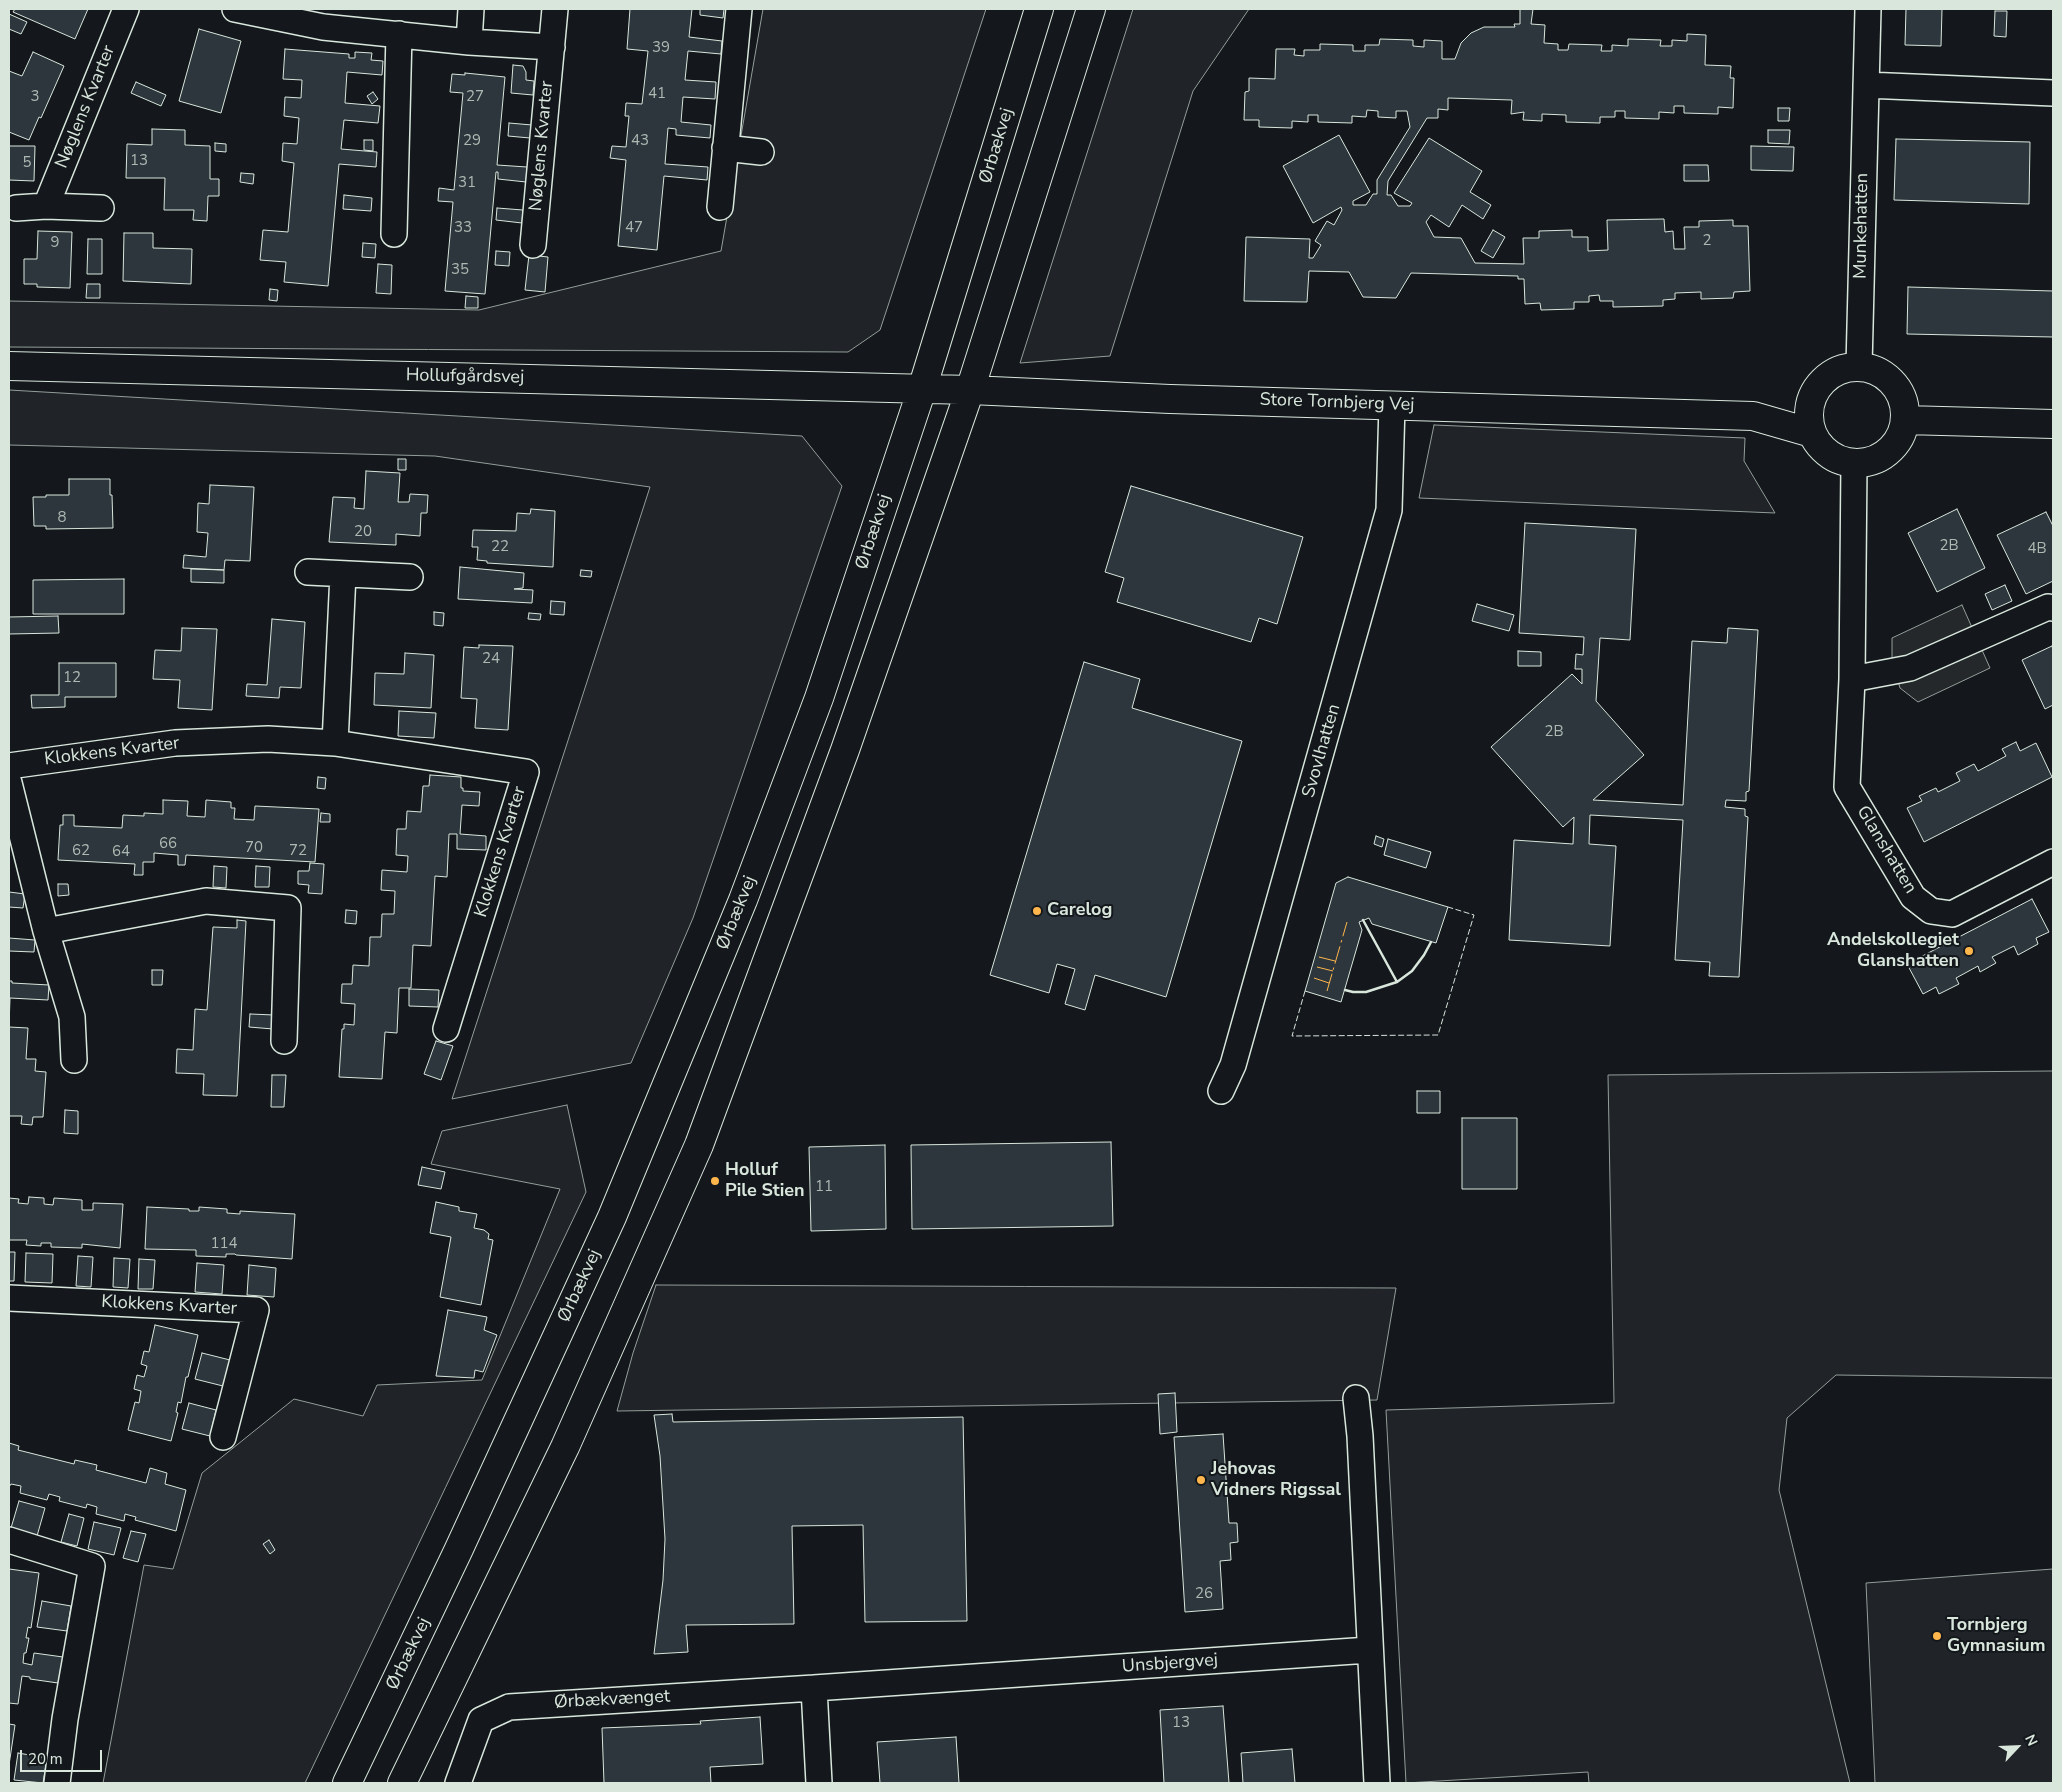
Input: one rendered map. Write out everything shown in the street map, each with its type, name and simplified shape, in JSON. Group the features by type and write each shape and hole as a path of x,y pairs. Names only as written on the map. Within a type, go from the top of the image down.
{"main road":[{"name":"Ørbækvej","path":"347,1783 462,1542 616,1208 743,900 815,707 922,389 1039,9"},
{"path":"402,1783 565,1447 699,1145 845,750 970,390 1091,9"},
{"name":"Hollufgårdsvej","path":"9,366 922,389"},
{"path":"1859,366 1875,370 1888,378 1898,390 1904,404 1905,420 1901,434 1883,456 1869,462 1854,463 1841,461 1829,455 1819,445 1808,421 1808,408 1819,384 1831,374 1844,368 1859,366"},
{"name":"Store Tornbjerg Vej","path":"922,389 1170,399 1753,416 1812,433"},
{"name":"Store Tornbjerg Vej","path":"1753,416 1812,396"},
{"path":"1905,420 2053,424"}],"street":[{"name":"Nøglens Kvarter","path":"46,206 126,9"},
{"path":"235,9 323,27 469,42 552,47"},
{"path":"469,42 471,9"},
{"name":"Nøglens Kvarter","path":"533,245 555,9"},
{"path":"720,207 739,9"},
{"name":"Munkehatten","path":"1859,366 1868,9"},
{"path":"394,234 399,34"},
{"path":"1866,85 2053,93"},
{"path":"726,148 761,152"},
{"path":"16,208 46,206 101,208"},
{"name":"Svovlhatten","path":"1221,1091 1233,1065 1390,510 1392,405"},
{"name":"Glanshatten","path":"1854,463 1852,679 1848,786 1913,897 1931,911 1952,914 2053,862"},
{"path":"308,572 410,576"},
{"path":"336,744 343,574"},
{"path":"1852,679 1910,668 2048,607 2053,608"},
{"name":"Klokkens Kvarter","path":"9,766 174,743 268,739 336,744 526,772 446,1029"},
{"path":"9,783 46,930 72,1017 74,1060"},
{"path":"46,930 206,901 288,908 284,1041"},
{"name":"Klokkens Kvarter","path":"9,1298 256,1310 223,1437"},
{"path":"1356,1398 1360,1436 1377,1783"},
{"path":"9,1540 92,1566 65,1719 57,1783"},
{"name":"Unsbjergvej","path":"814,1688 1369,1650"},
{"path":"814,1688 819,1783"},
{"name":"Ørbækvænget","path":"458,1783 481,1720 508,1707 814,1688"}],"shaded area":[{"path":"763,9 986,9 880,330 848,352 9,347 9,301 479,310 721,251"},
{"path":"1133,9 1249,9 1193,91 1110,356 1020,363"},
{"path":"9,390 802,436 842,486 693,918 631,1063 452,1099 650,487 435,456 9,445"},
{"path":"1434,425 1745,438 1744,461 1775,513 1419,498"},
{"path":"1962,605 1990,668 1918,702 1900,688 1892,660 1892,638"},
{"path":"2053,1071 2053,1378 1836,1375 1787,1418 1779,1490 1850,1783 1589,1783 1588,1772 1406,1783 1386,1410 1614,1403 1608,1075"},
{"path":"567,1105 586,1192 305,1783 103,1783 144,1565 173,1569 202,1473 294,1399 363,1416 377,1385 482,1380 560,1189 431,1164 442,1131"},
{"path":"656,1285 1396,1288 1377,1400 617,1411 633,1353"},
{"path":"2053,1569 2053,1783 1875,1783 1866,1583"}],"building":[{"path":"15,9 88,9 75,39 13,12"},
{"path":"630,9 692,9 689,37 722,41 721,54 688,51 685,80 716,82 715,99 683,97 681,122 711,125 710,138 676,135 676,129 668,128 665,164 708,167 707,180 664,176 657,250 618,246 626,160 610,158 612,146 626,147 629,116 625,116 626,103 642,104 648,51 627,49"},
{"path":"700,9 724,9 723,18 700,15"},
{"path":"1520,9 1533,9 1531,24 1545,25 1544,43 1558,44 1558,50 1568,50 1569,44 1602,45 1601,51 1612,51 1612,45 1628,46 1628,39 1661,40 1660,46 1672,46 1672,40 1687,41 1687,34 1706,35 1705,65 1731,66 1730,78 1734,78 1733,108 1718,107 1718,114 1684,113 1684,106 1674,106 1674,113 1659,112 1659,119 1625,118 1625,111 1615,111 1615,117 1600,117 1600,123 1566,122 1566,115 1542,114 1542,121 1523,120 1524,112 1511,114 1512,100 1448,98 1448,110 1438,109 1438,118 1427,118 1388,181 1387,195 1391,195 1398,206 1410,206 1412,203 1394,193 1429,138 1482,171 1470,192 1491,205 1483,219 1462,205 1449,227 1431,215 1426,222 1434,237 1461,238 1475,263 1524,264 1523,238 1539,238 1539,231 1572,230 1572,237 1588,237 1588,251 1608,250 1607,220 1664,219 1665,232 1673,231 1674,249 1685,249 1684,227 1699,227 1699,221 1733,220 1733,226 1748,226 1750,291 1734,292 1733,298 1701,299 1701,292 1675,293 1675,299 1663,300 1663,306 1613,307 1613,301 1600,301 1599,295 1589,296 1589,302 1574,302 1574,309 1541,310 1540,303 1525,304 1524,279 1518,279 1518,276 1411,273 1396,298 1363,297 1349,272 1309,271 1307,302 1244,301 1246,237 1310,239 1309,258 1313,258 1321,245 1315,241 1327,221 1334,225 1342,210 1341,207 1313,223 1283,166 1339,135 1370,192 1353,201 1353,205 1366,205 1373,194 1377,194 1377,180 1410,127 1407,111 1396,111 1396,118 1378,117 1378,111 1367,110 1366,117 1352,116 1352,123 1318,122 1318,115 1308,115 1308,122 1292,121 1292,128 1259,127 1259,120 1244,120 1245,92 1249,91 1249,78 1275,79 1276,49 1295,49 1294,55 1304,56 1304,50 1320,50 1320,44 1353,45 1353,51 1365,51 1365,45 1379,45 1380,39 1413,40 1413,46 1424,47 1424,40 1442,41 1442,59 1455,59 1461,43 1471,33 1484,27 1515,27 1514,24 1520,24"},
{"path":"1906,9 1942,9 1941,46 1905,45"},
{"path":"1995,11 2007,11 2006,37 1994,36"},
{"path":"9,14 27,22 21,34 9,29"},
{"path":"199,29 241,41 221,113 179,101"},
{"path":"285,49 349,54 349,58 355,58 355,52 372,53 371,60 383,61 382,75 347,72 345,103 380,106 378,123 344,120 341,149 377,152 376,167 339,164 328,286 284,282 286,262 260,260 263,230 288,232 294,163 282,161 283,143 297,144 299,118 284,116 285,97 301,98 302,80 283,79"},
{"path":"33,52 64,66 29,140 9,132 9,71 22,76"},
{"path":"513,65 523,66 526,72 526,80 534,81 533,95 511,93"},
{"path":"465,73 505,77 497,165 527,167 526,182 498,179 498,172 496,172 485,294 445,291 453,202 438,201 439,188 454,190 463,93 450,92 452,74 465,75"},
{"path":"136,82 166,95 161,106 131,93"},
{"path":"373,92 378,99 372,104 367,96"},
{"path":"1778,108 1790,108 1789,121 1778,121"},
{"path":"509,123 532,125 530,138 508,136"},
{"path":"152,129 185,130 185,145 210,146 210,179 219,179 219,196 208,196 207,221 193,220 194,210 164,210 165,178 126,178 127,144 152,145"},
{"path":"1768,130 1790,130 1789,144 1768,143"},
{"path":"1896,139 2030,142 2029,204 1894,200"},
{"path":"364,140 373,140 373,151 364,150"},
{"path":"215,143 226,144 226,152 215,151"},
{"path":"9,146 35,146 34,181 9,180"},
{"path":"1751,146 1794,147 1793,171 1751,170"},
{"path":"1684,165 1708,165 1709,181 1684,181"},
{"path":"241,173 254,174 253,184 240,182"},
{"path":"344,195 372,198 371,211 343,209"},
{"path":"497,208 523,210 522,223 496,220"},
{"path":"1493,230 1505,237 1493,258 1481,251"},
{"path":"38,231 72,232 70,288 37,287 37,284 24,284 24,259 37,259"},
{"path":"124,233 153,233 153,248 192,249 191,284 123,281"},
{"path":"88,239 102,239 102,274 87,274"},
{"path":"363,243 376,244 375,258 362,257"},
{"path":"496,251 510,252 509,266 495,265"},
{"path":"529,255 548,257 545,292 525,290"},
{"path":"378,264 392,265 391,294 376,293"},
{"path":"87,284 100,284 100,298 86,298"},
{"path":"1908,287 2053,291 2053,337 1907,334"},
{"path":"270,289 278,290 277,301 269,300"},
{"path":"466,296 478,297 478,308 465,308"},
{"path":"398,459 406,459 406,470 398,470"},
{"path":"366,471 400,473 398,502 409,502 410,494 428,495 427,513 421,513 420,536 396,534 396,545 329,542 333,497 355,498 354,508 364,509"},
{"path":"69,479 110,479 113,528 46,529 46,526 34,526 33,497 69,495"},
{"path":"210,485 254,487 250,561 225,560 224,570 183,568 184,555 206,557 208,533 197,532 198,503 209,504"},
{"path":"1131,486 1303,537 1277,624 1259,618 1251,642 1117,602 1124,578 1105,572"},
{"path":"531,509 555,511 553,567 487,563 487,561 477,560 478,547 472,547 473,530 516,531 517,513 530,514"},
{"path":"1957,509 1985,568 1937,592 1908,533"},
{"path":"2046,512 2053,526 2053,581 2026,594 1997,535"},
{"path":"1525,523 1636,529 1630,640 1600,638 1596,701 1644,755 1593,800 1683,805 1692,641 1727,643 1728,628 1758,630 1749,791 1746,792 1746,801 1726,800 1725,807 1745,809 1745,816 1748,817 1739,977 1709,976 1710,962 1675,960 1683,820 1590,815 1589,844 1616,846 1610,946 1509,940 1514,840 1573,844 1574,817 1563,827 1491,747 1572,674 1582,684 1582,669 1575,669 1576,654 1583,655 1584,637 1519,633"},
{"path":"460,567 524,573 523,588 514,589 533,590 532,603 458,599"},
{"path":"191,569 224,570 224,583 191,582"},
{"path":"581,570 592,571 591,577 580,576"},
{"path":"124,579 124,614 33,614 33,580"},
{"path":"2005,585 2012,601 1992,610 1985,594"},
{"path":"551,601 565,602 564,615 550,614"},
{"path":"1477,604 1514,615 1509,631 1472,621"},
{"path":"434,612 444,613 443,626 434,625"},
{"path":"529,613 541,614 540,620 528,619"},
{"path":"58,616 59,633 9,634 9,617"},
{"path":"272,619 305,622 301,688 280,687 279,698 246,696 247,684 267,685"},
{"path":"182,628 217,629 212,710 178,708 180,680 153,679 155,650 181,651"},
{"path":"479,645 513,646 508,730 475,728 477,699 461,698 464,647 479,648"},
{"path":"2052,646 2053,705 2045,709 2022,660"},
{"path":"1518,651 1541,652 1541,666 1518,666"},
{"path":"405,653 434,655 431,708 374,705 375,673 404,674"},
{"path":"1084,662 1140,679 1132,708 1242,741 1166,997 1095,975 1085,1010 1065,1004 1075,969 1057,964 1049,993 990,975"},
{"path":"59,663 116,663 116,697 65,697 65,707 32,708 31,695 59,695"},
{"path":"399,711 436,713 434,738 398,736"},
{"path":"2016,742 2020,751 2036,743 2052,777 1924,842 1907,808 1922,801 1919,796 1936,788 1938,792 1960,781 1956,773 1974,764 1978,771 2006,756 2002,749"},
{"path":"430,775 461,777 461,788 463,788 463,791 480,792 479,806 462,805 460,834 486,836 486,850 457,849 457,834 449,834 447,877 435,876 431,946 413,945 411,988 399,988 397,1033 385,1032 382,1079 339,1077 342,1029 344,1029 344,1024 354,1025 355,1004 341,1003 342,984 352,984 353,965 369,966 370,937 381,937 382,914 394,914 395,891 381,890 382,870 407,872 408,856 396,855 397,829 406,829 407,811 421,812 423,786 429,786"},
{"path":"318,777 326,778 325,789 317,788"},
{"path":"163,800 188,801 187,816 205,817 206,800 231,802 231,808 235,808 234,819 254,820 255,806 319,809 315,862 186,855 185,865 178,865 178,855 154,853 154,862 143,862 143,875 134,875 135,864 58,860 60,825 63,825 63,815 74,815 74,826 122,828 123,815 144,816 144,813 163,814"},
{"path":"321,813 330,814 330,822 320,822"},
{"path":"1376,836 1384,839 1382,847 1374,844"},
{"path":"1388,839 1431,852 1426,868 1384,855"},
{"path":"310,863 324,864 322,894 308,893 309,885 298,884 298,871 309,871"},
{"path":"214,866 227,867 226,888 213,887"},
{"path":"256,866 270,867 269,887 255,887"},
{"path":"1348,877 1448,907 1436,943 1372,924 1369,918 1359,922 1362,930 1341,1002 1305,991 1336,883"},
{"path":"58,884 68,884 69,895 58,896"},
{"path":"9,892 25,894 23,908 9,907"},
{"name":"Andelskollegiet Glanshatten","path":"2032,899 2049,932 2036,938 2038,944 2018,955 2014,946 1992,957 1996,963 1980,972 1978,966 1956,978 1959,984 1939,994 1936,987 1923,994 1907,964"},
{"path":"346,910 357,911 356,924 345,923"},
{"path":"237,920 246,921 237,1096 203,1095 204,1074 176,1073 177,1049 193,1050 195,1009 207,1010 213,927 237,928"},
{"path":"9,938 35,940 34,952 9,951"},
{"path":"152,970 163,970 162,985 152,985"},
{"path":"9,981 12,981 12,983 49,985 48,1000 10,998 9,1027"},
{"path":"409,989 439,990 438,1007 409,1006"},
{"path":"250,1014 274,1015 273,1029 249,1027"},
{"path":"9,1027 28,1028 26,1059 36,1059 35,1071 46,1072 43,1117 33,1117 32,1125 21,1124 22,1116 9,1116"},
{"path":"436,1041 453,1046 441,1080 424,1074"},
{"path":"272,1075 286,1075 284,1107 271,1107"},
{"path":"1417,1091 1440,1091 1440,1113 1417,1113"},
{"path":"65,1110 78,1111 78,1134 64,1133"},
{"path":"1462,1118 1517,1118 1517,1189 1462,1189"},
{"path":"1111,1142 1113,1226 912,1229 911,1145"},
{"path":"885,1145 886,1229 811,1231 809,1147"},
{"path":"422,1167 445,1172 441,1189 418,1185"},
{"path":"29,1197 44,1198 44,1204 53,1205 54,1198 82,1200 82,1210 93,1210 93,1203 123,1204 120,1248 82,1244 82,1248 51,1247 51,1243 41,1243 41,1246 26,1245 27,1240 9,1240 9,1198 19,1199 18,1203 28,1204"},
{"path":"436,1202 459,1207 459,1211 477,1214 474,1228 484,1230 489,1234 488,1239 493,1240 481,1305 440,1297 451,1237 430,1233"},
{"path":"147,1207 189,1209 189,1211 199,1211 199,1207 227,1209 227,1213 240,1214 240,1211 295,1214 292,1259 235,1254 226,1254 226,1257 196,1256 196,1250 145,1249"},
{"path":"9,1252 15,1252 14,1281 9,1281"},
{"path":"26,1253 53,1254 52,1283 25,1282"},
{"path":"78,1256 93,1257 91,1287 76,1286"},
{"path":"114,1258 130,1259 128,1288 113,1287"},
{"path":"139,1259 155,1260 153,1289 138,1289"},
{"path":"197,1263 224,1265 222,1294 195,1292"},
{"path":"249,1265 276,1268 274,1297 247,1295"},
{"path":"448,1310 487,1317 484,1330 497,1335 483,1372 475,1370 474,1378 436,1376"},
{"path":"155,1325 198,1335 181,1403 178,1402 176,1412 178,1413 171,1441 128,1430 135,1402 139,1403 141,1391 134,1389 137,1375 144,1377 147,1366 141,1364 144,1351 149,1352"},
{"path":"202,1353 230,1360 223,1386 195,1379"},
{"path":"1175,1393 1177,1432 1160,1434 1158,1394"},
{"path":"189,1403 216,1410 210,1436 182,1429"},
{"path":"672,1414 673,1422 963,1417 967,1621 865,1622 863,1525 792,1526 794,1624 686,1625 688,1652 654,1654 663,1580 665,1539 660,1456 654,1415"},
{"name":"Jehovas Vidners Rigssal","path":"1223,1434 1229,1523 1237,1523 1238,1542 1230,1543 1231,1560 1220,1561 1223,1609 1185,1612 1174,1437"},
{"path":"9,1443 19,1446 18,1450 74,1464 75,1460 97,1465 96,1470 146,1483 150,1468 167,1473 165,1484 186,1490 176,1531 135,1520 136,1517 125,1514 124,1521 96,1514 97,1507 87,1504 86,1508 59,1501 60,1497 49,1494 47,1500 20,1493 21,1486 11,1484 9,1487"},
{"path":"19,1501 45,1508 37,1536 11,1528"},
{"path":"69,1514 84,1518 77,1546 61,1542"},
{"path":"94,1522 121,1528 114,1555 88,1549"},
{"path":"131,1531 146,1534 138,1562 123,1558"},
{"path":"269,1540 275,1550 270,1554 263,1544"},
{"path":"9,1569 39,1573 31,1628 28,1627 26,1638 29,1638 23,1663 32,1665 34,1653 63,1657 58,1683 22,1676 18,1704 9,1703"},
{"path":"42,1601 71,1606 67,1631 37,1627"},
{"path":"1223,1706 1229,1783 1164,1783 1160,1710"},
{"path":"760,1717 763,1764 710,1767 711,1783 604,1783 602,1728 701,1724 700,1721"},
{"path":"9,1724 15,1725 9,1765"},
{"path":"956,1737 959,1783 880,1783 877,1742"},
{"path":"1292,1749 1295,1783 1243,1783 1241,1753"},
{"path":"18,1753 47,1758 43,1783 14,1780"}],"fence":[{"path":"1305,991 1292,1036 1438,1035 1474,915 1448,907"}],"wall":[{"path":"1363,920 1397,982"},
{"path":"1345,990 1366,992 1397,982 1412,971 1431,942"}],"power":[{"path":"1327,991 1347,922"},
{"path":"1319,957 1335,961"},
{"path":"1317,967 1333,971"},
{"path":"1314,978 1329,983"}],"place":[{"name":"Carelog","path":"1037,911"},
{"name":"Andelskollegiet Glanshatten","path":"1969,951"},
{"name":"Holluf Pile Stien","path":"715,1181"},
{"name":"Jehovas Vidners Rigssal","path":"1201,1480"},
{"name":"Tornbjerg Gymnasium","path":"1937,1636"}]}
